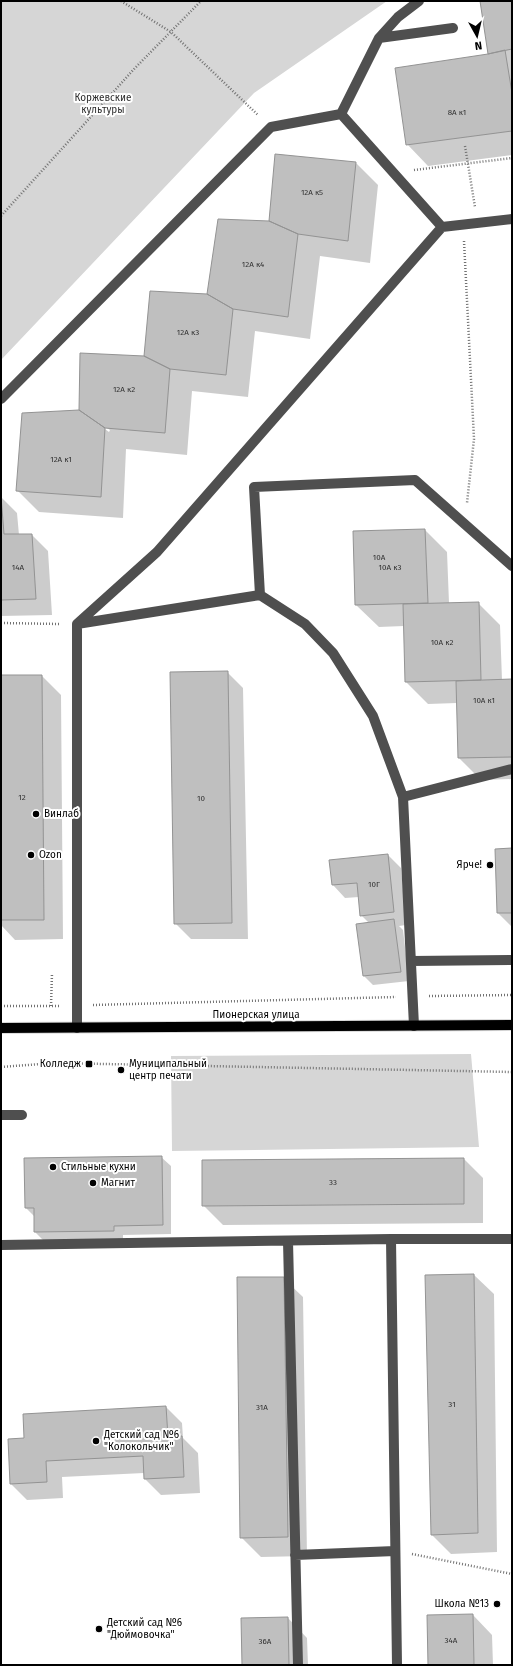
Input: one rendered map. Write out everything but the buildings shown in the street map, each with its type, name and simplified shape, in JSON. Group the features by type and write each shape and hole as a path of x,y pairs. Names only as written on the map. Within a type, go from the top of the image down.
{"main road":[{"name":"Пионерская улица","path":"1,1028 512,1025"}],"lane":[{"path":"341,114 379,38 398,17 419,1"},
{"path":"379,38 453,28"},
{"path":"1,399 271,126 341,114"},
{"path":"341,114 442,227"},
{"path":"77,1028 78,624 157,552 442,227 512,219"},
{"path":"260,595 254,487 415,480 512,566"},
{"path":"78,624 260,595 305,624 333,653 373,716 403,797 414,1026"},
{"path":"403,797 512,769"},
{"path":"411,961 512,960"},
{"path":"1,1115 22,1115"},
{"path":"391,1239 397,1665"},
{"path":"1,1245 288,1240 512,1239"},
{"path":"288,1240 298,1665"},
{"path":"296,1555 395,1551"}],"path":[{"path":"121,1 171,32 271,126"},
{"path":"1,216 135,68 201,1"},
{"path":"465,146 478,223"},
{"path":"394,173 512,158"},
{"path":"463,225 474,439 464,524"},
{"path":"1,623 78,624"},
{"path":"51,1006 52,973"},
{"path":"1,1006 512,995"},
{"path":"1,1067 54,1063 512,1072"},
{"path":"395,1551 512,1574"}],"green space":[{"name":"Коржевские культуры","path":"1,1 387,1 254,93 1,360"},
{"path":"471,1054 479,1147 172,1151 171,1056"}],"place":[{"name":"Винлаб","path":"36,814"},
{"name":"Ozon","path":"31,855"},
{"name":"Ярче!","path":"490,865"},
{"name":"Колледж","path":"89,1064"},
{"name":"Муниципальный центр печати","path":"121,1070"},
{"name":"Стильные кухни","path":"53,1167"},
{"name":"Магнит","path":"93,1183"},
{"name":"Детский сад №6 \"Колокольчик\"","path":"96,1441"},
{"name":"Школа №13","path":"497,1604"},
{"name":"Детский сад №6 \"Дюймовочка\"","path":"99,1629"}]}
